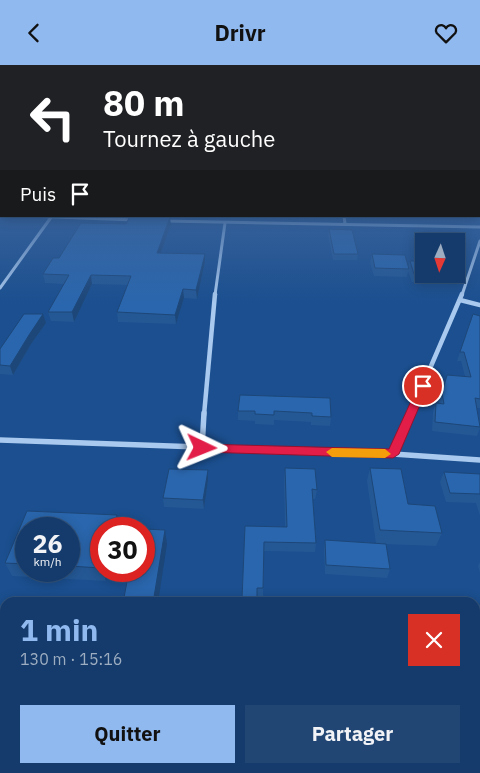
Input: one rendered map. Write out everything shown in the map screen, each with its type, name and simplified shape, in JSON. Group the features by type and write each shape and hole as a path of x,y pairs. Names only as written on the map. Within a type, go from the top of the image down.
{"street":[{"path":"0,288 37,237"},
{"path":"202,448 211,320 224,237"},
{"path":"393,454 478,256 480,241"},
{"path":"460,300 480,305"},
{"path":"0,440 393,454 480,460"}],"building":[{"path":"72,237 163,237 157,253 205,254 196,290 183,289 175,315 117,312 131,276 91,275 72,312 48,312 69,275 43,274 53,258 59,258"},
{"path":"331,237 354,237 358,254 334,254"},
{"path":"372,254 405,255 409,269 375,268"},
{"path":"410,261 415,261 414,274"},
{"path":"24,314 43,314 10,366 0,365 0,349"},
{"path":"473,314 480,316 480,399 475,398 480,427 435,422 436,403 444,404 442,393 447,375 471,377 464,352 460,352"},
{"path":"240,395 330,398 331,417 312,416 312,413 274,411 274,415 255,414 255,411 238,411"},
{"path":"285,468 315,469 317,490 312,489 316,543 264,542 263,588 257,588 257,597 242,597 245,526 287,527"},
{"path":"370,468 401,469 408,504 435,506 442,533 380,530"},
{"path":"169,469 208,470 203,500 163,498"},
{"path":"444,472 480,474 480,494 450,493"},
{"path":"27,511 117,515 116,517 90,517 90,567 80,567 80,517 24,517"},
{"path":"155,530 165,530 154,597 124,597 127,582 155,582"},
{"path":"15,539 15,563 5,563"},
{"path":"325,540 386,544 390,569 326,565"}],"slow traffic":[{"path":"332,452 385,454"}],"route":[{"path":"202,448 393,454 423,386"}]}
